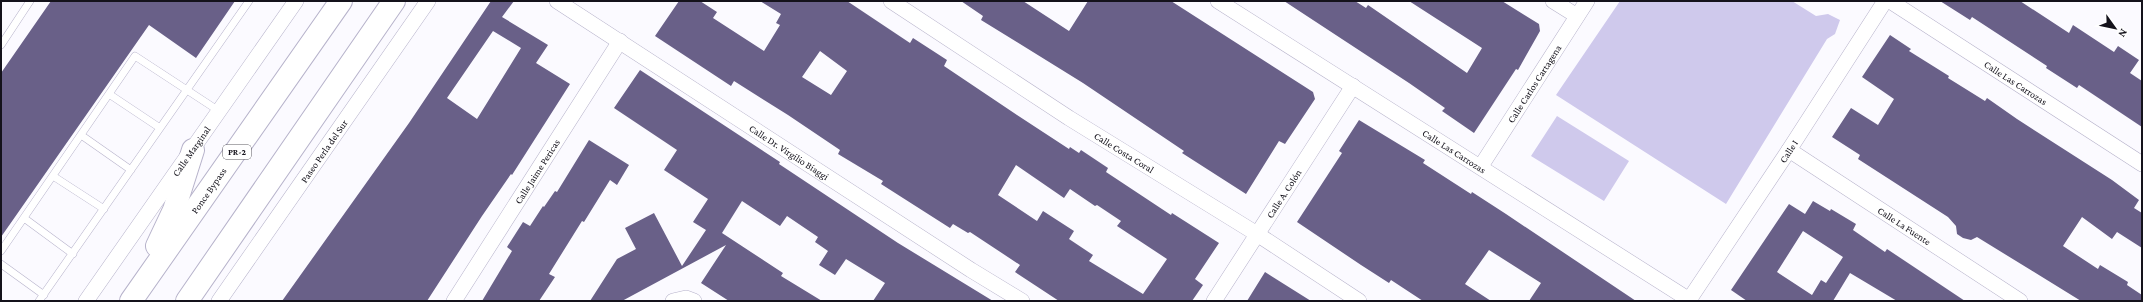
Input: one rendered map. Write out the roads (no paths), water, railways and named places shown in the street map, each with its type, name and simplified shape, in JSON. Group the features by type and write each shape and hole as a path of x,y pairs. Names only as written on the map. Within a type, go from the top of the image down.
{"highway":[{"name":"Ponce Bypass","path":"132,300 275,98 341,1"},
{"path":"187,301 394,1"},
{"path":"132,300 174,210 193,150"}],"street":[{"name":"Calle Marginal","path":"86,301 220,112 296,1"},
{"name":"Paseo Perla del Sur","path":"219,301 428,1"},
{"name":"Calle Dr. Virgilio Biaggi","path":"557,1 971,270 1022,301"},
{"name":"Calle Costa Coral","path":"891,1 1069,118 1257,234 1359,301"},
{"name":"Calle Las Carrozas","path":"1218,1 1481,166 1690,300"},
{"path":"1553,1 1577,16"},
{"name":"Calle Carlos Cartagena","path":"1481,166 1587,1"},
{"name":"Calle I","path":"1690,300 1885,1"},
{"name":"Calle Las Carrozas","path":"1890,1 2142,164"},
{"name":"Calle Jaime Pericas","path":"454,301 620,41"},
{"name":"Calle A. Colón","path":"1214,301 1353,86"},
{"name":"Calle La Fuente","path":"1789,150 2020,301"},
{"path":"673,301 686,298 694,301"}],"lane":[{"path":"1,44 30,1"},
{"path":"1,264 41,298 249,1"},
{"path":"1,251 135,56 220,112"},
{"path":"109,94 160,128"},
{"path":"81,135 131,170"},
{"path":"53,176 104,209"},
{"path":"24,218 73,254"}]}
